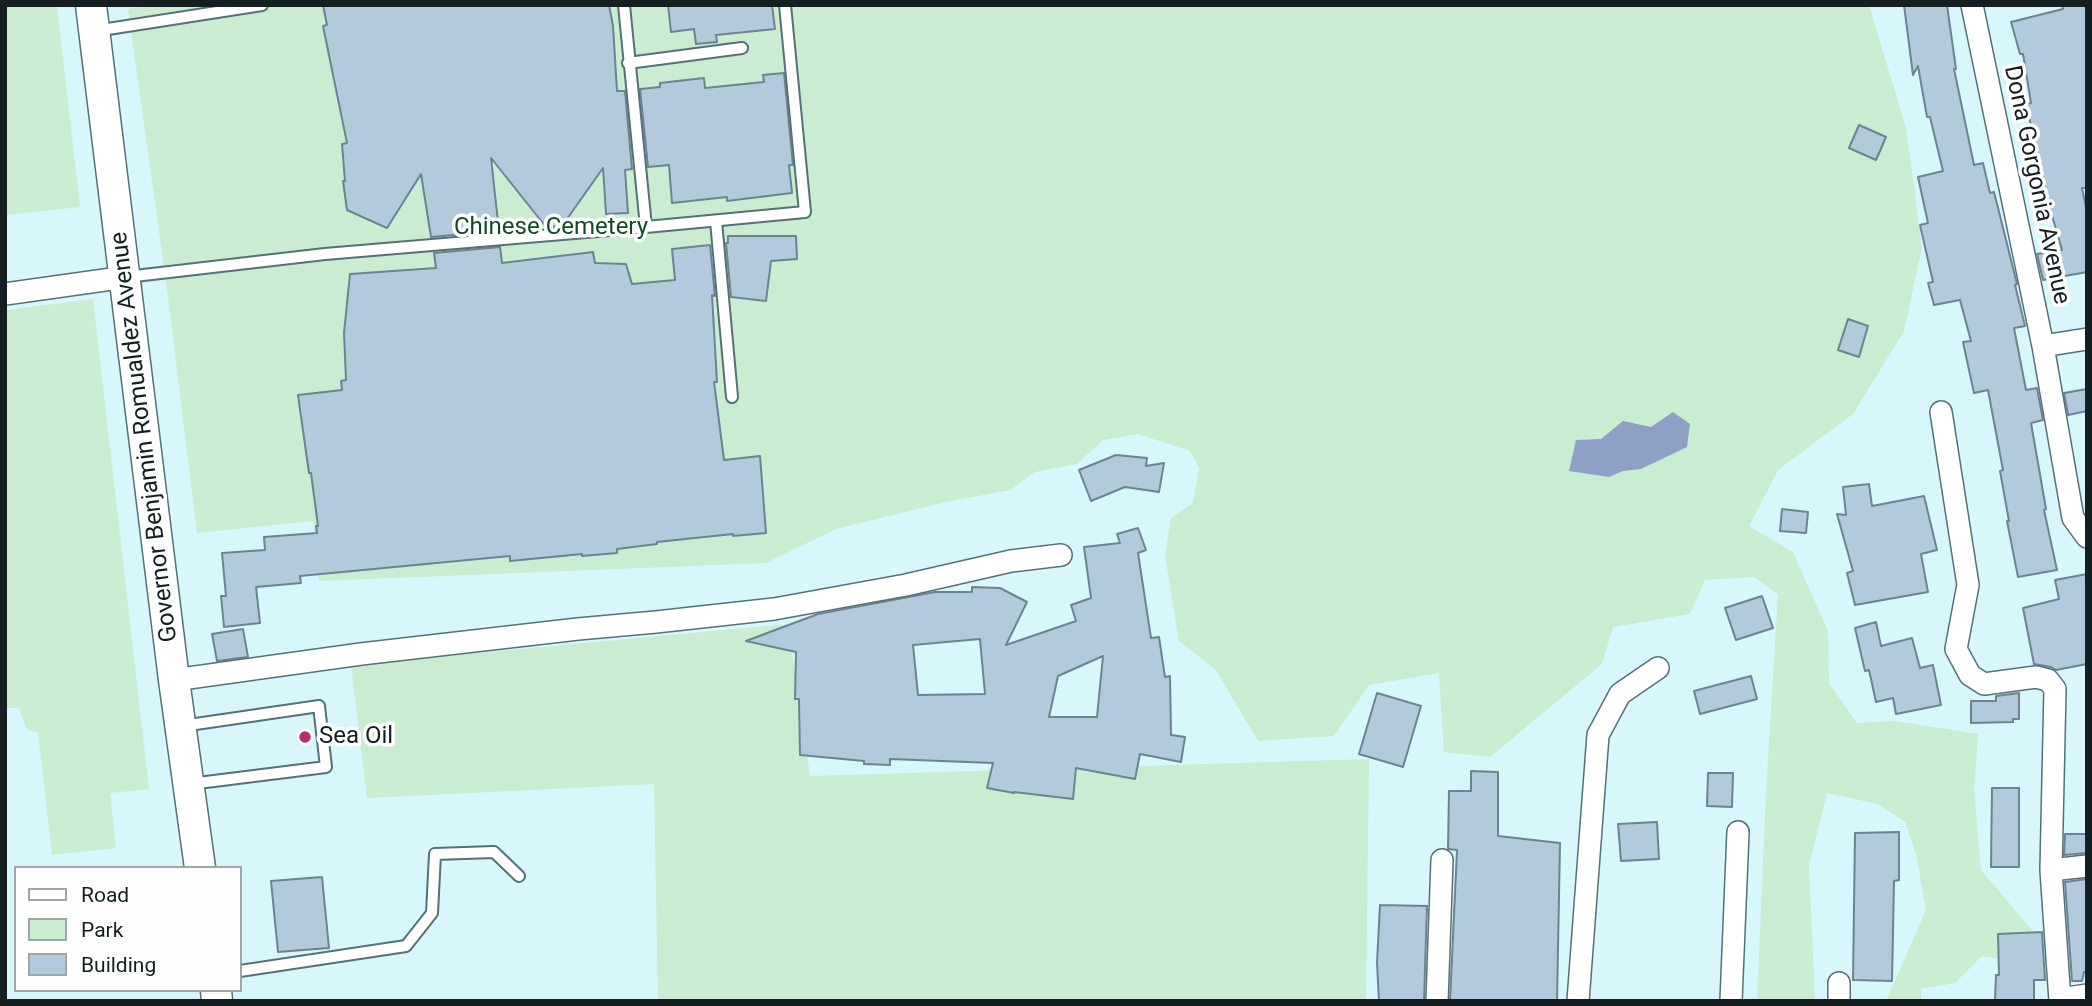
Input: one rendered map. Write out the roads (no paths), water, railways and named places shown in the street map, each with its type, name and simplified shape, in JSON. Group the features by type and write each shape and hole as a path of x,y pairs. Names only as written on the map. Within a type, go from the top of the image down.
{"main road":[{"name":"Governor Benjamin Romualdez Avenue","path":"93,18 174,680 200,866"}],"street":[{"name":"Dona Gorgonia Avenue","path":"1972,5 2043,346 2073,518 2087,537"},
{"path":"5,294 126,277"},
{"path":"2043,346 2087,339"},
{"path":"1941,412 1968,585 1956,649 1970,675 1984,684 2036,677 2048,680 2055,689 2051,870 2060,1000 2087,995"},
{"path":"174,680 361,654 774,609 906,585 1011,561 1061,555"},
{"path":"1578,1001 1598,735 1620,694 1658,668"},
{"path":"1731,1001 1738,832"},
{"path":"1437,1001 1442,860"},
{"path":"2051,870 2087,866"}],"lane":[{"path":"93,18 262,5"},
{"path":"624,5 646,227"},
{"path":"126,277 325,254 804,212 785,5"},
{"path":"628,63 742,48"},
{"path":"716,220 732,397"},
{"path":"182,726 319,706 326,767 190,784"},
{"path":"242,971 406,946 432,914 435,854 494,852 519,876"}],"water":[{"path":"1673,412 1690,424 1687,447 1641,469 1623,471 1609,477 1569,471 1576,440 1601,439 1623,421 1651,427"}],"place":[{"name":"Sea Oil","path":"305,737"}],"park label":[{"name":"Chinese Cemetery","path":"551,228"}]}
